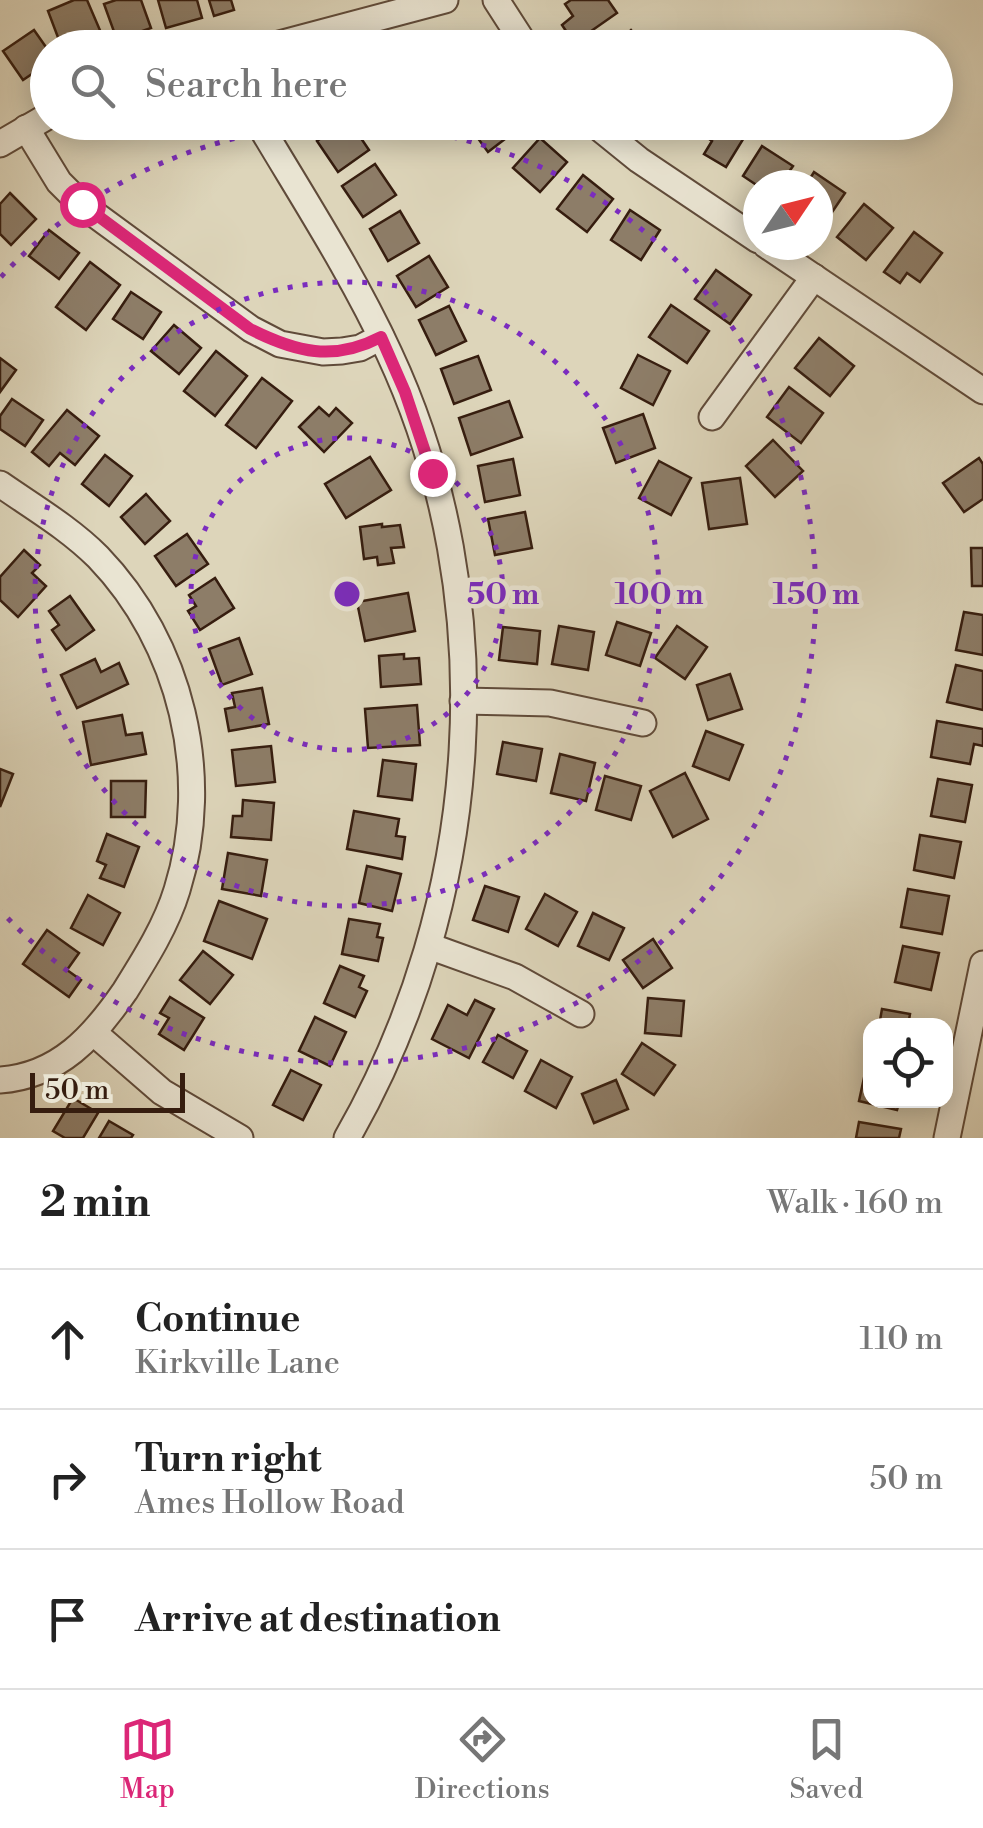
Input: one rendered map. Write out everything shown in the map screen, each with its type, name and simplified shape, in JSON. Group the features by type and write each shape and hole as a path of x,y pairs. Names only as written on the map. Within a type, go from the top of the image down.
{"street":[{"path":"332,30 445,0"},
{"path":"496,0 515,30"},
{"path":"0,144 30,126"},
{"path":"44,140 60,182 82,204 250,329 293,348 323,352 360,348 381,337"},
{"path":"268,140 381,337 419,430 442,514 457,604 463,700 458,804 445,886 406,1017 347,1138"},
{"path":"614,140 743,230"},
{"path":"788,260 983,391"},
{"path":"712,418 814,277"},
{"path":"0,484 70,532 126,590 165,660 186,730 192,771 192,808 178,890 147,957 82,1046 38,1072 0,1080"},
{"path":"463,700 550,703 643,724"},
{"path":"429,946 514,977 581,1014"},
{"path":"947,1138 983,964"},
{"path":"94,1033 162,1092 240,1138"}],"building":[{"path":"74,0 87,0 100,30 55,30 48,11"},
{"path":"141,0 151,28 113,30 104,4"},
{"path":"158,0 197,0 202,18 166,28"},
{"path":"209,0 231,0 234,10 214,16"},
{"path":"571,0 608,0 617,13 593,30 565,30 562,25 573,16 565,4"},
{"path":"30,33 30,75 23,80 3,51"},
{"path":"362,140 369,150 338,172 317,141"},
{"path":"479,140 504,140 488,152"},
{"path":"538,140 567,162 540,192 513,168"},
{"path":"743,140 726,167 704,154 712,141"},
{"path":"762,146 793,166 790,170 747,170"},
{"path":"375,164 396,195 363,217 342,186"},
{"path":"583,175 613,199 587,232 557,209"},
{"path":"833,185 845,193 833,211"},
{"path":"10,193 36,219 11,245 0,234 0,204"},
{"path":"864,204 893,228 866,260 837,237"},
{"path":"630,210 660,230 641,260 611,240"},
{"path":"400,211 419,243 388,261 370,229"},
{"path":"49,230 79,253 59,279 29,256"},
{"path":"914,232 942,253 920,282 907,273 900,283 884,272"},
{"path":"429,256 448,287 416,307 397,276"},
{"path":"90,262 120,285 86,330 56,307"},
{"path":"716,270 751,295 730,324 695,299"},
{"path":"131,292 161,312 143,339 113,319"},
{"path":"671,305 709,331 687,363 649,337"},
{"path":"449,306 466,341 436,355 419,320"},
{"path":"174,325 201,348 179,374 151,351"},
{"path":"819,338 854,366 830,396 795,368"},
{"path":"216,351 247,376 215,416 184,391"},
{"path":"638,355 670,371 653,405 621,388"},
{"path":"478,356 491,390 454,404 441,369"},
{"path":"0,358 16,370 0,392"},
{"path":"262,378 292,401 256,448 226,425"},
{"path":"789,387 823,413 801,443 767,417"},
{"path":"12,399 43,420 25,446 0,429 0,416"},
{"path":"509,401 522,437 471,455 459,418"},
{"path":"319,407 329,416 336,408 352,423 324,452 299,427"},
{"path":"67,410 99,436 75,465 60,453 49,466 32,452"},
{"path":"643,414 655,448 616,463 603,428"},
{"path":"773,440 803,471 775,497 746,466"},
{"path":"105,455 132,476 109,506 82,484"},
{"path":"370,457 391,490 346,518 325,484"},
{"path":"979,458 983,464 983,499 964,512 943,483"},
{"path":"513,459 520,495 485,502 478,466"},
{"path":"659,461 691,478 671,515 639,498"},
{"path":"740,478 747,524 709,529 702,483"},
{"path":"146,494 170,521 145,544 121,517"},
{"path":"525,512 532,548 495,555 488,519"},
{"path":"400,525 404,547 391,548 394,563 378,565 377,557 364,559 360,527"},
{"path":"187,534 208,564 176,586 155,556"},
{"path":"971,548 983,548 983,586 972,586"},
{"path":"24,550 40,565 32,573 46,586 18,617 0,600 0,577"},
{"path":"215,578 234,608 200,630 188,611 196,606 189,595"},
{"path":"408,593 415,631 365,641 357,602"},
{"path":"70,596 94,630 66,650 52,630 59,625 49,611"},
{"path":"964,612 983,615 983,655 956,650"},
{"path":"617,622 651,633 640,666 606,655"},
{"path":"559,626 594,632 588,670 552,664"},
{"path":"677,626 707,647 685,679 655,658"},
{"path":"503,627 540,631 537,664 499,660"},
{"path":"239,638 252,674 222,685 209,649"},
{"path":"404,654 404,659 419,658 421,684 381,687 379,656"},
{"path":"95,659 101,672 119,663 128,684 77,708 61,675"},
{"path":"956,665 983,671 983,710 947,702"},
{"path":"730,674 742,709 708,720 697,685"},
{"path":"262,688 269,724 229,731 225,709 235,707 232,693"},
{"path":"417,705 420,745 368,748 365,709"},
{"path":"122,715 126,735 142,733 146,754 91,765 83,722"},
{"path":"937,721 983,729 983,746 974,744 970,764 931,757"},
{"path":"706,731 743,745 729,780 693,766"},
{"path":"503,742 542,749 536,781 497,774"},
{"path":"271,746 275,782 236,786 232,750"},
{"path":"560,754 595,763 586,801 551,793"},
{"path":"383,760 416,764 412,800 378,796"},
{"path":"0,769 13,774 0,807"},
{"path":"685,773 708,819 673,837 650,791"},
{"path":"605,776 641,786 631,820 596,810"},
{"path":"938,779 972,785 965,822 931,816"},
{"path":"111,781 146,781 145,817 111,817"},
{"path":"243,800 274,803 271,840 231,837 233,816 242,816"},
{"path":"354,811 399,819 396,836 405,837 402,859 347,849"},
{"path":"107,834 139,847 124,887 100,878 106,865 97,861"},
{"path":"920,835 961,842 954,878 914,870"},
{"path":"228,853 267,860 261,896 222,889"},
{"path":"367,866 401,874 392,911 359,903"},
{"path":"485,886 519,897 508,932 473,920"},
{"path":"908,889 949,896 942,934 901,927"},
{"path":"545,894 577,912 558,946 526,929"},
{"path":"88,895 120,913 103,945 71,928"},
{"path":"219,901 267,919 252,959 204,941"},
{"path":"593,913 624,928 609,960 578,946"},
{"path":"349,919 380,924 377,937 383,938 378,961 342,954"},
{"path":"47,930 79,953 67,970 81,980 69,997 23,964"},
{"path":"653,939 672,968 643,988 623,960"},
{"path":"903,946 939,953 931,990 895,982"},
{"path":"203,951 233,975 210,1004 180,980"},
{"path":"340,966 364,976 359,987 367,991 355,1017 324,1003"},
{"path":"170,997 204,1018 184,1050 159,1034 169,1018 160,1013"},
{"path":"648,998 684,1001 681,1036 645,1033"},
{"path":"475,1000 494,1009 469,1058 432,1039 448,1005 467,1015"},
{"path":"882,1009 910,1014 909,1018 880,1018"},
{"path":"315,1017 346,1032 330,1066 299,1051"},
{"path":"498,1035 527,1051 513,1078 483,1062"},
{"path":"642,1043 675,1065 654,1095 622,1074"},
{"path":"541,1060 572,1077 556,1108 525,1091"},
{"path":"291,1070 321,1085 303,1120 273,1105"},
{"path":"616,1080 628,1109 594,1123 582,1094"},
{"path":"73,1098 98,1113 83,1138 65,1138 53,1131"},
{"path":"109,1121 133,1135 131,1138 99,1138"},
{"path":"859,1122 901,1129 899,1138 856,1138"}],"route":[{"path":"82,204 250,329 280,344 342,352 381,337 405,392 432,473"}]}
